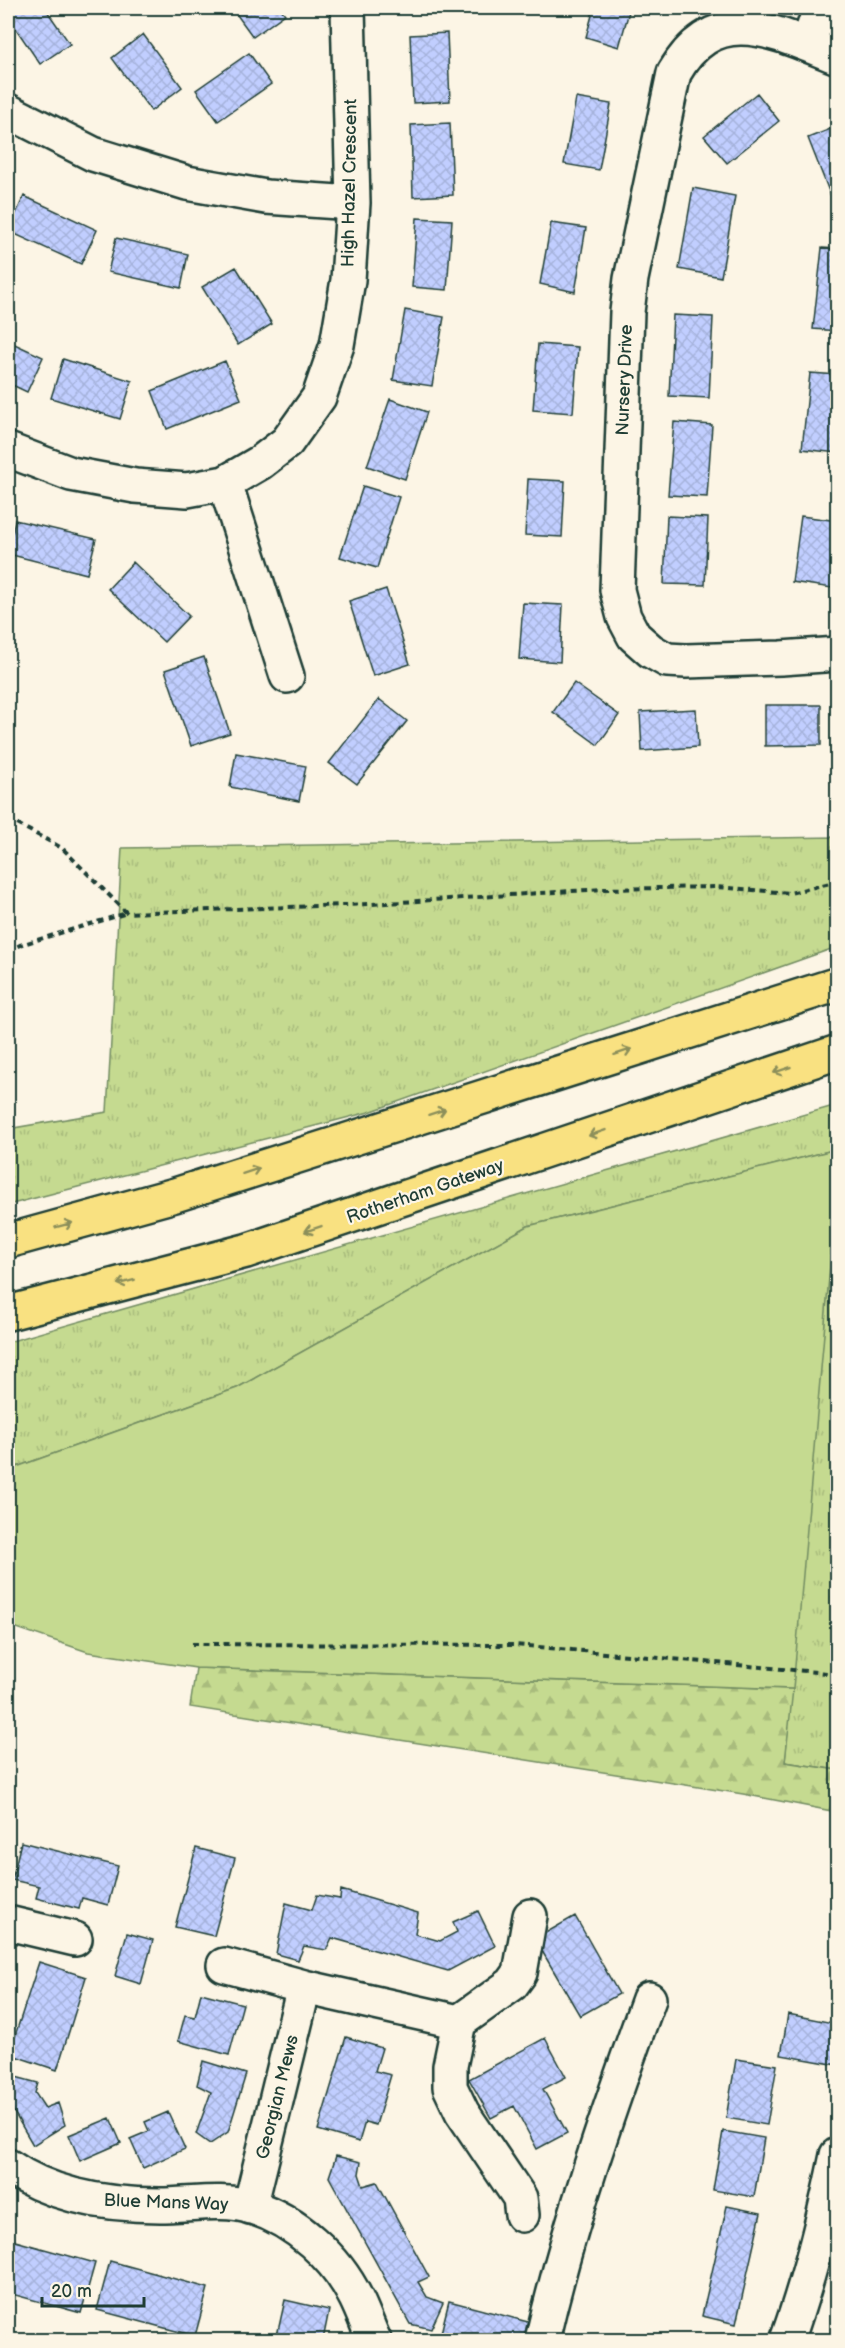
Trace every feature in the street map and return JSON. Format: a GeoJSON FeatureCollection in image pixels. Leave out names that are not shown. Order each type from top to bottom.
{"type":"FeatureCollection","features":[{"type":"Feature","properties":{"kind":"highway"},"geometry":{"type":"LineString","coordinates":[[8,1240],[176,1195],[837,984]]}},
{"type":"Feature","properties":{"kind":"highway","name":"Rotherham Gateway"},"geometry":{"type":"LineString","coordinates":[[8,1313],[246,1251],[837,1052]]}},
{"type":"Feature","properties":{"kind":"street","name":"High Hazel Crescent"},"geometry":{"type":"LineString","coordinates":[[8,450],[71,474],[135,486],[187,490],[225,483],[261,462],[287,442],[319,397],[337,345],[348,280],[353,203],[348,8]]}},
{"type":"Feature","properties":{"kind":"street","name":"Nursery Drive"},"geometry":{"type":"LineString","coordinates":[[820,8],[823,51],[766,27],[750,24],[731,26],[710,32],[695,42],[683,55],[674,73],[631,279],[627,312],[617,590],[624,617],[634,636],[651,651],[667,660],[781,658],[837,654]]}},
{"type":"Feature","properties":{"kind":"street"},"geometry":{"type":"LineString","coordinates":[[8,111],[93,154],[187,183],[266,197],[353,203]]}},
{"type":"Feature","properties":{"kind":"street"},"geometry":{"type":"LineString","coordinates":[[225,483],[287,676]]}},
{"type":"Feature","properties":{"kind":"street"},"geometry":{"type":"LineString","coordinates":[[522,2215],[520,2198],[462,2112],[450,2087],[450,2066],[459,2022],[512,1984],[520,1972],[530,1916]]}},
{"type":"Feature","properties":{"kind":"street"},"geometry":{"type":"LineString","coordinates":[[8,1923],[75,1938]]}},
{"type":"Feature","properties":{"kind":"street"},"geometry":{"type":"LineString","coordinates":[[224,1965],[304,1987],[459,2022]]}},
{"type":"Feature","properties":{"kind":"street","name":"Georgian Mews"},"geometry":{"type":"LineString","coordinates":[[250,2207],[304,1987]]}},
{"type":"Feature","properties":{"kind":"street"},"geometry":{"type":"LineString","coordinates":[[542,2340],[559,2265],[590,2166],[649,1999]]}},
{"type":"Feature","properties":{"kind":"street"},"geometry":{"type":"LineString","coordinates":[[787,2340],[804,2291],[823,2222],[837,2155]]}},
{"type":"Feature","properties":{"kind":"street","name":"Blue Mans Way"},"geometry":{"type":"LineString","coordinates":[[8,2166],[26,2179],[64,2194],[120,2203],[159,2205],[211,2202],[250,2207],[280,2218],[304,2234],[331,2261],[355,2296],[374,2340]]}},
{"type":"Feature","properties":{"kind":"path"},"geometry":{"type":"LineString","coordinates":[[8,819],[62,848],[127,913]]}},
{"type":"Feature","properties":{"kind":"path"},"geometry":{"type":"LineString","coordinates":[[8,951],[20,945],[127,913],[371,904],[603,889],[717,887],[790,893],[837,881]]}},
{"type":"Feature","properties":{"kind":"path"},"geometry":{"type":"LineString","coordinates":[[192,1644],[516,1645],[837,1674]]}},
{"type":"Feature","properties":{"kind":"green space"},"geometry":{"type":"Polygon","coordinates":[[[837,837],[837,947],[369,1112],[8,1205],[8,1129],[107,1112],[122,848],[837,837]]]}},
{"type":"Feature","properties":{"kind":"green space"},"geometry":{"type":"Polygon","coordinates":[[[837,1105],[837,1149],[528,1226],[237,1388],[8,1470],[8,1342],[837,1105]]]}},
{"type":"Feature","properties":{"kind":"green space"},"geometry":{"type":"Polygon","coordinates":[[[837,1149],[837,1185],[793,1689],[196,1668],[88,1652],[8,1625],[8,1470],[237,1388],[528,1226],[837,1149]]]}},
{"type":"Feature","properties":{"kind":"green space"},"geometry":{"type":"Polygon","coordinates":[[[837,1185],[837,1770],[785,1762],[837,1185]]]}},
{"type":"Feature","properties":{"kind":"green space"},"geometry":{"type":"Polygon","coordinates":[[[196,1668],[793,1689],[785,1762],[837,1770],[837,1812],[743,1794],[190,1707],[196,1668]]]}},
{"type":"Feature","properties":{"kind":"building"},"geometry":{"type":"Polygon","coordinates":[[[8,8],[45,8],[70,44],[40,64],[8,17],[8,8]]]}},
{"type":"Feature","properties":{"kind":"building"},"geometry":{"type":"Polygon","coordinates":[[[232,8],[280,8],[285,14],[253,37],[232,8]]]}},
{"type":"Feature","properties":{"kind":"building"},"geometry":{"type":"Polygon","coordinates":[[[594,8],[630,8],[619,47],[586,37],[594,8]]]}},
{"type":"Feature","properties":{"kind":"building"},"geometry":{"type":"Polygon","coordinates":[[[447,33],[450,101],[413,103],[410,35],[447,33]]]}},
{"type":"Feature","properties":{"kind":"building"},"geometry":{"type":"Polygon","coordinates":[[[143,34],[182,87],[151,111],[112,58],[143,34]]]}},
{"type":"Feature","properties":{"kind":"building"},"geometry":{"type":"Polygon","coordinates":[[[249,53],[271,84],[218,121],[196,90],[249,53]]]}},
{"type":"Feature","properties":{"kind":"building"},"geometry":{"type":"Polygon","coordinates":[[[757,93],[779,121],[727,163],[704,136],[757,93]]]}},
{"type":"Feature","properties":{"kind":"building"},"geometry":{"type":"Polygon","coordinates":[[[576,98],[611,104],[599,170],[564,164],[576,98]]]}},
{"type":"Feature","properties":{"kind":"building"},"geometry":{"type":"Polygon","coordinates":[[[450,123],[453,195],[413,197],[411,125],[450,123]]]}},
{"type":"Feature","properties":{"kind":"building"},"geometry":{"type":"Polygon","coordinates":[[[838,126],[838,196],[832,199],[808,138],[838,126]]]}},
{"type":"Feature","properties":{"kind":"building"},"geometry":{"type":"Polygon","coordinates":[[[693,188],[735,196],[721,277],[679,269],[693,188]]]}},
{"type":"Feature","properties":{"kind":"building"},"geometry":{"type":"Polygon","coordinates":[[[24,196],[97,230],[81,264],[8,231],[24,196]]]}},
{"type":"Feature","properties":{"kind":"building"},"geometry":{"type":"Polygon","coordinates":[[[417,218],[452,220],[447,290],[412,287],[417,218]]]}},
{"type":"Feature","properties":{"kind":"building"},"geometry":{"type":"Polygon","coordinates":[[[551,223],[586,228],[575,292],[540,284],[551,223]]]}},
{"type":"Feature","properties":{"kind":"building"},"geometry":{"type":"Polygon","coordinates":[[[116,238],[188,254],[181,288],[108,272],[116,238]]]}},
{"type":"Feature","properties":{"kind":"building"},"geometry":{"type":"Polygon","coordinates":[[[822,248],[838,249],[838,331],[813,329],[822,248]]]}},
{"type":"Feature","properties":{"kind":"building"},"geometry":{"type":"Polygon","coordinates":[[[236,267],[272,324],[238,345],[202,287],[236,267]]]}},
{"type":"Feature","properties":{"kind":"building"},"geometry":{"type":"Polygon","coordinates":[[[405,310],[444,317],[432,386],[393,380],[405,310]]]}},
{"type":"Feature","properties":{"kind":"building"},"geometry":{"type":"Polygon","coordinates":[[[673,315],[713,317],[709,398],[669,396],[673,315]]]}},
{"type":"Feature","properties":{"kind":"building"},"geometry":{"type":"Polygon","coordinates":[[[8,341],[43,357],[27,392],[8,383],[8,341]]]}},
{"type":"Feature","properties":{"kind":"building"},"geometry":{"type":"Polygon","coordinates":[[[538,344],[578,347],[573,413],[533,410],[538,344]]]}},
{"type":"Feature","properties":{"kind":"building"},"geometry":{"type":"Polygon","coordinates":[[[63,359],[132,381],[120,419],[51,398],[63,359]]]}},
{"type":"Feature","properties":{"kind":"building"},"geometry":{"type":"Polygon","coordinates":[[[225,361],[241,399],[167,429],[152,391],[225,361]]]}},
{"type":"Feature","properties":{"kind":"building"},"geometry":{"type":"Polygon","coordinates":[[[810,373],[838,375],[838,453],[802,449],[810,373]]]}},
{"type":"Feature","properties":{"kind":"building"},"geometry":{"type":"Polygon","coordinates":[[[390,399],[427,412],[405,479],[367,466],[390,399]]]}},
{"type":"Feature","properties":{"kind":"building"},"geometry":{"type":"Polygon","coordinates":[[[674,422],[712,425],[707,497],[668,495],[674,422]]]}},
{"type":"Feature","properties":{"kind":"building"},"geometry":{"type":"Polygon","coordinates":[[[528,479],[565,481],[562,537],[525,535],[528,479]]]}},
{"type":"Feature","properties":{"kind":"building"},"geometry":{"type":"Polygon","coordinates":[[[363,486],[399,497],[377,568],[340,557],[363,486]]]}},
{"type":"Feature","properties":{"kind":"building"},"geometry":{"type":"Polygon","coordinates":[[[667,516],[708,518],[705,585],[664,584],[667,516]]]}},
{"type":"Feature","properties":{"kind":"building"},"geometry":{"type":"Polygon","coordinates":[[[801,516],[838,521],[838,542],[832,588],[792,582],[801,516]]]}},
{"type":"Feature","properties":{"kind":"building"},"geometry":{"type":"Polygon","coordinates":[[[15,520],[96,539],[87,574],[8,554],[15,520]]]}},
{"type":"Feature","properties":{"kind":"building"},"geometry":{"type":"Polygon","coordinates":[[[133,562],[189,616],[164,642],[108,589],[133,562]]]}},
{"type":"Feature","properties":{"kind":"building"},"geometry":{"type":"Polygon","coordinates":[[[386,589],[410,664],[373,676],[349,601],[386,589]]]}},
{"type":"Feature","properties":{"kind":"building"},"geometry":{"type":"Polygon","coordinates":[[[523,603],[563,605],[560,662],[519,659],[523,603]]]}},
{"type":"Feature","properties":{"kind":"building"},"geometry":{"type":"Polygon","coordinates":[[[204,657],[230,733],[191,746],[165,670],[204,657]]]}},
{"type":"Feature","properties":{"kind":"building"},"geometry":{"type":"Polygon","coordinates":[[[574,683],[619,715],[598,745],[553,712],[574,683]]]}},
{"type":"Feature","properties":{"kind":"building"},"geometry":{"type":"Polygon","coordinates":[[[379,699],[407,721],[357,784],[329,763],[379,699]]]}},
{"type":"Feature","properties":{"kind":"building"},"geometry":{"type":"Polygon","coordinates":[[[765,705],[821,705],[821,745],[765,746],[765,705]]]}},
{"type":"Feature","properties":{"kind":"building"},"geometry":{"type":"Polygon","coordinates":[[[696,709],[698,747],[642,751],[640,712],[696,709]]]}},
{"type":"Feature","properties":{"kind":"building"},"geometry":{"type":"Polygon","coordinates":[[[236,753],[306,766],[299,801],[230,787],[236,753]]]}},
{"type":"Feature","properties":{"kind":"building"},"geometry":{"type":"Polygon","coordinates":[[[21,1842],[118,1866],[108,1905],[82,1898],[79,1909],[36,1898],[39,1886],[12,1880],[21,1842]]]}},
{"type":"Feature","properties":{"kind":"building"},"geometry":{"type":"Polygon","coordinates":[[[196,1848],[235,1858],[214,1936],[175,1927],[196,1848]]]}},
{"type":"Feature","properties":{"kind":"building"},"geometry":{"type":"Polygon","coordinates":[[[341,1890],[418,1913],[415,1934],[440,1941],[457,1932],[453,1922],[478,1911],[495,1946],[448,1971],[332,1938],[326,1950],[304,1946],[298,1960],[276,1954],[286,1903],[312,1910],[317,1895],[340,1899],[341,1890]]]}},
{"type":"Feature","properties":{"kind":"building"},"geometry":{"type":"Polygon","coordinates":[[[575,1916],[619,1994],[580,2016],[535,1939],[575,1916]]]}},
{"type":"Feature","properties":{"kind":"building"},"geometry":{"type":"Polygon","coordinates":[[[127,1933],[153,1940],[141,1984],[115,1976],[127,1933]]]}},
{"type":"Feature","properties":{"kind":"building"},"geometry":{"type":"Polygon","coordinates":[[[39,1962],[86,1977],[57,2070],[9,2054],[39,1962]]]}},
{"type":"Feature","properties":{"kind":"building"},"geometry":{"type":"Polygon","coordinates":[[[201,1993],[243,2004],[229,2055],[178,2041],[185,2015],[195,2017],[201,1993]]]}},
{"type":"Feature","properties":{"kind":"building"},"geometry":{"type":"Polygon","coordinates":[[[788,2014],[838,2024],[838,2065],[781,2055],[788,2014]]]}},
{"type":"Feature","properties":{"kind":"building"},"geometry":{"type":"Polygon","coordinates":[[[346,2037],[382,2048],[375,2071],[391,2075],[376,2125],[365,2122],[359,2142],[318,2130],[346,2037]]]}},
{"type":"Feature","properties":{"kind":"building"},"geometry":{"type":"Polygon","coordinates":[[[545,2038],[566,2077],[543,2089],[567,2133],[537,2149],[514,2106],[491,2118],[469,2079],[545,2038]]]}},
{"type":"Feature","properties":{"kind":"building"},"geometry":{"type":"Polygon","coordinates":[[[736,2059],[777,2065],[767,2125],[726,2118],[736,2059]]]}},
{"type":"Feature","properties":{"kind":"building"},"geometry":{"type":"Polygon","coordinates":[[[203,2061],[246,2074],[228,2132],[210,2144],[196,2134],[211,2092],[197,2085],[203,2061]]]}},
{"type":"Feature","properties":{"kind":"building"},"geometry":{"type":"Polygon","coordinates":[[[12,2076],[38,2083],[35,2093],[45,2108],[58,2103],[65,2125],[33,2145],[8,2102],[8,2087],[12,2076]]]}},
{"type":"Feature","properties":{"kind":"building"},"geometry":{"type":"Polygon","coordinates":[[[168,2112],[185,2149],[143,2168],[130,2139],[149,2131],[145,2122],[168,2112]]]}},
{"type":"Feature","properties":{"kind":"building"},"geometry":{"type":"Polygon","coordinates":[[[110,2118],[121,2143],[80,2161],[69,2135],[110,2118]]]}},
{"type":"Feature","properties":{"kind":"building"},"geometry":{"type":"Polygon","coordinates":[[[723,2131],[764,2138],[754,2197],[713,2190],[723,2131]]]}},
{"type":"Feature","properties":{"kind":"building"},"geometry":{"type":"Polygon","coordinates":[[[336,2156],[361,2162],[359,2174],[363,2186],[377,2182],[429,2277],[418,2282],[427,2297],[443,2303],[431,2329],[410,2324],[329,2177],[336,2156]]]}},
{"type":"Feature","properties":{"kind":"building"},"geometry":{"type":"Polygon","coordinates":[[[727,2206],[761,2213],[736,2324],[702,2316],[727,2206]]]}},
{"type":"Feature","properties":{"kind":"building"},"geometry":{"type":"Polygon","coordinates":[[[8,2239],[95,2263],[81,2313],[8,2293],[8,2239]]]}},
{"type":"Feature","properties":{"kind":"building"},"geometry":{"type":"Polygon","coordinates":[[[110,2261],[208,2288],[195,2336],[97,2310],[110,2261]]]}},
{"type":"Feature","properties":{"kind":"building"},"geometry":{"type":"Polygon","coordinates":[[[285,2300],[329,2310],[323,2340],[276,2340],[285,2300]]]}},
{"type":"Feature","properties":{"kind":"building"},"geometry":{"type":"Polygon","coordinates":[[[449,2301],[528,2322],[523,2340],[452,2340],[440,2337],[449,2301]]]}}]}
